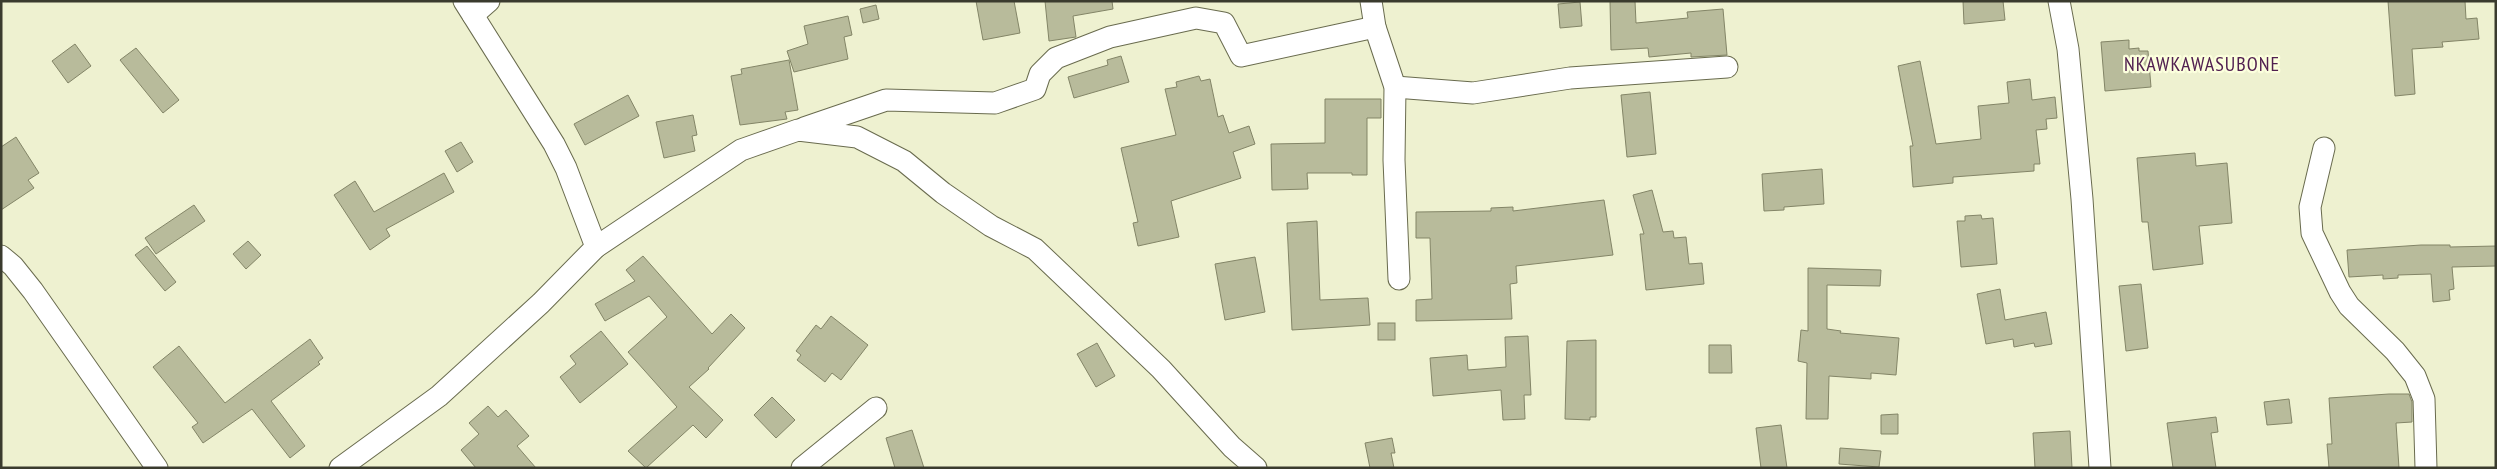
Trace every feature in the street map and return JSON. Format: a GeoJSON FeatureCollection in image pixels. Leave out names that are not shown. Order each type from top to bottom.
{"type":"FeatureCollection","features":[{"type":"Feature","properties":{"kind":"street"},"geometry":{"type":"LineString","coordinates":[[489,1],[468,8],[554,144],[572,183],[596,247]]}},
{"type":"Feature","properties":{"kind":"street"},"geometry":{"type":"LineString","coordinates":[[1371,1],[1375,27],[1395,87],[1394,160],[1399,279]]}},
{"type":"Feature","properties":{"kind":"street"},"geometry":{"type":"LineString","coordinates":[[2059,1],[2068,49],[2082,199],[2100,468]]}},
{"type":"Feature","properties":{"kind":"street"},"geometry":{"type":"LineString","coordinates":[[340,468],[439,396],[541,303],[596,247],[741,150],[886,100],[995,103],[1035,89],[1040,74],[1056,58],[1110,37],[1196,18],[1224,22],[1241,56],[1375,27]]}},
{"type":"Feature","properties":{"kind":"street"},"geometry":{"type":"LineString","coordinates":[[1395,87],[1472,93],[1570,78],[1727,67]]}},
{"type":"Feature","properties":{"kind":"street"},"geometry":{"type":"LineString","coordinates":[[798,130],[857,137],[904,161],[943,193],[991,226],[1035,249],[1161,370],[1232,447],[1256,468]]}},
{"type":"Feature","properties":{"kind":"street"},"geometry":{"type":"LineString","coordinates":[[2324,148],[2310,207],[2312,233],[2340,292],[2349,306],[2395,352],[2414,376],[2424,399],[2426,468]]}},
{"type":"Feature","properties":{"kind":"street"},"geometry":{"type":"LineString","coordinates":[[1,256],[13,266],[33,290],[157,468]]}},
{"type":"Feature","properties":{"kind":"street"},"geometry":{"type":"LineString","coordinates":[[802,468],[876,408]]}},
{"type":"Feature","properties":{"kind":"building"},"geometry":{"type":"Polygon","coordinates":[[[976,1],[1014,1],[1020,33],[983,40],[976,1]]]}},
{"type":"Feature","properties":{"kind":"building"},"geometry":{"type":"Polygon","coordinates":[[[1045,1],[1112,1],[1113,9],[1073,16],[1076,37],[1049,41],[1045,1]]]}},
{"type":"Feature","properties":{"kind":"building"},"geometry":{"type":"Polygon","coordinates":[[[1610,1],[1635,1],[1636,23],[1688,18],[1687,12],[1723,9],[1727,55],[1691,57],[1691,53],[1649,57],[1648,48],[1611,50],[1610,1]]]}},
{"type":"Feature","properties":{"kind":"building"},"geometry":{"type":"Polygon","coordinates":[[[1963,1],[2003,1],[2005,20],[1964,24],[1963,1]]]}},
{"type":"Feature","properties":{"kind":"building"},"geometry":{"type":"Polygon","coordinates":[[[2388,1],[2465,1],[2466,19],[2477,18],[2479,39],[2442,42],[2443,47],[2412,49],[2415,94],[2395,96],[2388,1]]]}},
{"type":"Feature","properties":{"kind":"building"},"geometry":{"type":"Polygon","coordinates":[[[1580,2],[1582,26],[1560,28],[1558,4],[1580,2]]]}},
{"type":"Feature","properties":{"kind":"building"},"geometry":{"type":"Polygon","coordinates":[[[876,5],[879,19],[863,23],[860,9],[876,5]]]}},
{"type":"Feature","properties":{"kind":"building"},"geometry":{"type":"Polygon","coordinates":[[[848,16],[852,35],[844,37],[848,59],[794,72],[787,51],[808,44],[804,26],[848,16]]]}},
{"type":"Feature","properties":{"kind":"building"},"geometry":{"type":"Polygon","coordinates":[[[2129,40],[2129,49],[2139,48],[2139,51],[2148,51],[2151,87],[2105,91],[2101,42],[2129,40]]]}},
{"type":"Feature","properties":{"kind":"building"},"geometry":{"type":"Polygon","coordinates":[[[75,44],[91,66],[68,83],[52,61],[75,44]]]}},
{"type":"Feature","properties":{"kind":"building"},"geometry":{"type":"Polygon","coordinates":[[[136,48],[179,100],[163,113],[120,60],[136,48]]]}},
{"type":"Feature","properties":{"kind":"building"},"geometry":{"type":"Polygon","coordinates":[[[1121,56],[1129,82],[1074,98],[1068,77],[1108,65],[1107,60],[1121,56]]]}},
{"type":"Feature","properties":{"kind":"building"},"geometry":{"type":"Polygon","coordinates":[[[789,60],[798,110],[785,112],[787,119],[740,125],[731,76],[742,74],[741,69],[789,60]]]}},
{"type":"Feature","properties":{"kind":"building"},"geometry":{"type":"Polygon","coordinates":[[[1920,61],[1936,144],[1981,139],[1978,106],[2009,103],[2007,82],[2030,79],[2032,100],[2055,97],[2057,118],[2046,119],[2047,129],[2036,130],[2040,164],[2034,164],[2034,171],[1953,177],[1953,183],[1913,187],[1910,146],[1913,146],[1898,66],[1920,61]]]}},
{"type":"Feature","properties":{"kind":"building"},"geometry":{"type":"Polygon","coordinates":[[[1199,76],[1201,81],[1210,79],[1218,117],[1223,115],[1229,133],[1249,126],[1255,144],[1233,152],[1241,178],[1171,201],[1179,237],[1138,246],[1133,223],[1138,222],[1121,148],[1176,135],[1165,89],[1177,87],[1176,82],[1199,76]]]}},
{"type":"Feature","properties":{"kind":"building"},"geometry":{"type":"Polygon","coordinates":[[[1650,92],[1656,154],[1627,157],[1621,95],[1650,92]]]}},
{"type":"Feature","properties":{"kind":"building"},"geometry":{"type":"Polygon","coordinates":[[[628,95],[639,116],[585,145],[574,124],[628,95]]]}},
{"type":"Feature","properties":{"kind":"building"},"geometry":{"type":"Polygon","coordinates":[[[1325,99],[1381,99],[1381,118],[1367,118],[1367,175],[1307,173],[1308,189],[1272,190],[1271,144],[1325,143],[1325,99]]]}},
{"type":"Feature","properties":{"kind":"building"},"geometry":{"type":"Polygon","coordinates":[[[693,115],[697,135],[692,136],[695,151],[664,158],[656,122],[693,115]]]}},
{"type":"Feature","properties":{"kind":"building"},"geometry":{"type":"Polygon","coordinates":[[[16,137],[39,173],[28,180],[34,188],[1,210],[1,147],[16,137]]]}},
{"type":"Feature","properties":{"kind":"building"},"geometry":{"type":"Polygon","coordinates":[[[461,142],[473,162],[457,172],[445,151],[461,142]]]}},
{"type":"Feature","properties":{"kind":"building"},"geometry":{"type":"Polygon","coordinates":[[[2195,153],[2196,166],[2227,163],[2232,223],[2199,226],[2203,264],[2153,270],[2148,222],[2142,222],[2137,158],[2195,153]]]}},
{"type":"Feature","properties":{"kind":"building"},"geometry":{"type":"Polygon","coordinates":[[[1822,169],[1824,204],[1784,207],[1784,210],[1764,211],[1762,174],[1822,169]]]}},
{"type":"Feature","properties":{"kind":"building"},"geometry":{"type":"Polygon","coordinates":[[[444,173],[454,192],[386,229],[390,236],[370,250],[334,195],[355,181],[374,212],[444,173]]]}},
{"type":"Feature","properties":{"kind":"building"},"geometry":{"type":"Polygon","coordinates":[[[1652,190],[1663,232],[1673,231],[1674,238],[1686,237],[1689,264],[1702,263],[1704,284],[1646,290],[1640,234],[1644,234],[1633,195],[1652,190]]]}},
{"type":"Feature","properties":{"kind":"building"},"geometry":{"type":"Polygon","coordinates":[[[1604,200],[1613,255],[1516,266],[1517,283],[1510,284],[1512,319],[1416,321],[1416,300],[1432,299],[1430,238],[1416,238],[1416,212],[1491,211],[1491,208],[1513,207],[1513,211],[1604,200]]]}},
{"type":"Feature","properties":{"kind":"building"},"geometry":{"type":"Polygon","coordinates":[[[194,205],[205,221],[156,254],[145,238],[194,205]]]}},
{"type":"Feature","properties":{"kind":"building"},"geometry":{"type":"Polygon","coordinates":[[[1981,215],[1982,219],[1993,218],[1997,264],[1961,267],[1957,221],[1965,221],[1965,216],[1981,215]]]}},
{"type":"Feature","properties":{"kind":"building"},"geometry":{"type":"Polygon","coordinates":[[[1317,221],[1320,300],[1368,298],[1370,325],[1292,330],[1287,223],[1317,221]]]}},
{"type":"Feature","properties":{"kind":"building"},"geometry":{"type":"Polygon","coordinates":[[[248,241],[261,255],[246,269],[233,254],[248,241]]]}},
{"type":"Feature","properties":{"kind":"building"},"geometry":{"type":"Polygon","coordinates":[[[2450,245],[2450,247],[2496,246],[2496,266],[2452,267],[2454,289],[2449,290],[2450,300],[2433,302],[2431,274],[2398,275],[2398,278],[2383,279],[2383,275],[2349,277],[2347,250],[2450,245]]]}},
{"type":"Feature","properties":{"kind":"building"},"geometry":{"type":"Polygon","coordinates":[[[147,246],[176,282],[165,291],[135,255],[147,246]]]}},
{"type":"Feature","properties":{"kind":"building"},"geometry":{"type":"Polygon","coordinates":[[[643,256],[712,334],[731,314],[745,328],[709,369],[689,387],[723,420],[706,438],[693,425],[646,468],[628,451],[677,407],[628,352],[667,317],[649,296],[605,321],[595,304],[635,281],[626,270],[643,256]]]}},
{"type":"Feature","properties":{"kind":"building"},"geometry":{"type":"Polygon","coordinates":[[[1255,257],[1265,312],[1225,320],[1215,264],[1255,257]]]}},
{"type":"Feature","properties":{"kind":"building"},"geometry":{"type":"Polygon","coordinates":[[[1808,268],[1881,270],[1880,286],[1827,285],[1827,329],[1841,331],[1840,333],[1899,338],[1896,375],[1871,373],[1871,379],[1829,376],[1828,419],[1806,419],[1807,363],[1798,361],[1801,330],[1808,331],[1808,268]]]}},
{"type":"Feature","properties":{"kind":"building"},"geometry":{"type":"Polygon","coordinates":[[[2141,284],[2148,348],[2126,351],[2119,286],[2141,284]]]}},
{"type":"Feature","properties":{"kind":"building"},"geometry":{"type":"Polygon","coordinates":[[[2000,289],[2005,320],[2046,312],[2052,344],[2035,347],[2034,343],[2014,347],[2013,339],[1986,344],[1977,294],[2000,289]]]}},
{"type":"Feature","properties":{"kind":"building"},"geometry":{"type":"Polygon","coordinates":[[[831,316],[868,345],[841,380],[832,373],[825,382],[797,360],[801,355],[796,351],[816,325],[821,329],[831,316]]]}},
{"type":"Feature","properties":{"kind":"building"},"geometry":{"type":"Polygon","coordinates":[[[1378,323],[1395,323],[1395,340],[1378,340],[1378,323]]]}},
{"type":"Feature","properties":{"kind":"building"},"geometry":{"type":"Polygon","coordinates":[[[601,331],[628,364],[580,403],[560,377],[576,364],[570,356],[601,331]]]}},
{"type":"Feature","properties":{"kind":"building"},"geometry":{"type":"Polygon","coordinates":[[[1528,336],[1531,395],[1524,395],[1525,419],[1503,420],[1501,390],[1433,396],[1430,358],[1467,355],[1468,370],[1506,367],[1505,337],[1528,336]]]}},
{"type":"Feature","properties":{"kind":"building"},"geometry":{"type":"Polygon","coordinates":[[[310,339],[323,358],[318,362],[320,364],[271,401],[305,446],[290,458],[252,409],[203,443],[192,427],[198,423],[153,367],[179,346],[225,403],[310,339]]]}},
{"type":"Feature","properties":{"kind":"building"},"geometry":{"type":"Polygon","coordinates":[[[1596,340],[1596,417],[1590,417],[1590,420],[1565,419],[1567,341],[1596,340]]]}},
{"type":"Feature","properties":{"kind":"building"},"geometry":{"type":"Polygon","coordinates":[[[1097,343],[1115,376],[1096,387],[1077,354],[1097,343]]]}},
{"type":"Feature","properties":{"kind":"building"},"geometry":{"type":"Polygon","coordinates":[[[1709,345],[1731,345],[1732,373],[1709,373],[1709,345]]]}},
{"type":"Feature","properties":{"kind":"building"},"geometry":{"type":"Polygon","coordinates":[[[2409,394],[2412,402],[2412,422],[2396,423],[2399,468],[2329,468],[2327,444],[2332,444],[2329,398],[2409,394]]]}},
{"type":"Feature","properties":{"kind":"building"},"geometry":{"type":"Polygon","coordinates":[[[772,397],[795,420],[776,438],[754,415],[772,397]]]}},
{"type":"Feature","properties":{"kind":"building"},"geometry":{"type":"Polygon","coordinates":[[[2289,399],[2292,423],[2267,425],[2264,402],[2289,399]]]}},
{"type":"Feature","properties":{"kind":"building"},"geometry":{"type":"Polygon","coordinates":[[[488,406],[498,417],[506,410],[529,436],[517,446],[536,468],[476,468],[461,450],[479,434],[469,423],[488,406]]]}},
{"type":"Feature","properties":{"kind":"building"},"geometry":{"type":"Polygon","coordinates":[[[1898,414],[1898,434],[1881,434],[1881,415],[1898,414]]]}},
{"type":"Feature","properties":{"kind":"building"},"geometry":{"type":"Polygon","coordinates":[[[2216,417],[2218,432],[2211,433],[2216,468],[2173,468],[2167,423],[2216,417]]]}},
{"type":"Feature","properties":{"kind":"building"},"geometry":{"type":"Polygon","coordinates":[[[1781,425],[1787,468],[1761,468],[1756,428],[1781,425]]]}},
{"type":"Feature","properties":{"kind":"building"},"geometry":{"type":"Polygon","coordinates":[[[912,430],[924,468],[895,468],[886,438],[912,430]]]}},
{"type":"Feature","properties":{"kind":"building"},"geometry":{"type":"Polygon","coordinates":[[[2070,431],[2072,468],[2035,468],[2033,433],[2070,431]]]}},
{"type":"Feature","properties":{"kind":"building"},"geometry":{"type":"Polygon","coordinates":[[[1392,438],[1395,453],[1391,453],[1394,468],[1370,468],[1365,443],[1392,438]]]}},
{"type":"Feature","properties":{"kind":"building"},"geometry":{"type":"Polygon","coordinates":[[[1840,448],[1881,451],[1879,467],[1839,464],[1840,448]]]}},
{"type":"Feature","properties":{"kind":"district","name":"NKAWKAWASUBONE"},"geometry":{"type":"Point","coordinates":[2202,64]}}]}
